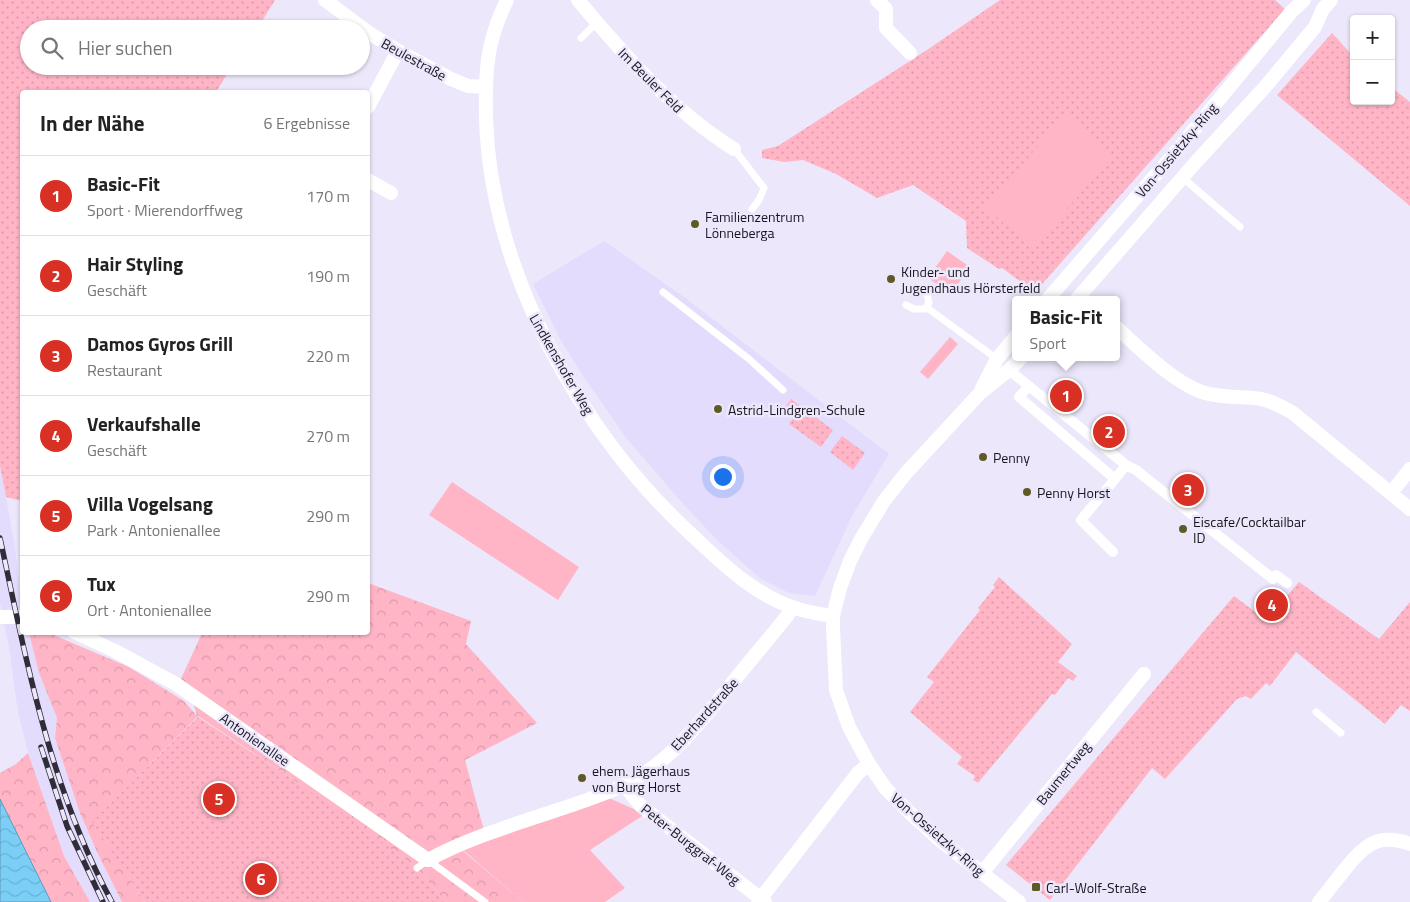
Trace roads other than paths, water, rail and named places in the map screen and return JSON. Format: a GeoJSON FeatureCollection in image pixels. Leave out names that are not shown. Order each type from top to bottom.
{"type":"FeatureCollection","features":[{"type":"Feature","properties":{"kind":"street","name":"Beulestraße"},"geometry":{"type":"LineString","coordinates":[[325,0],[352,20]]}},
{"type":"Feature","properties":{"kind":"street","name":"Lindkenshofer Weg"},"geometry":{"type":"LineString","coordinates":[[508,0],[491,41],[486,69],[487,133],[490,170],[497,207],[519,281],[530,310],[590,415],[623,461],[674,519],[746,583],[792,607],[833,616]]}},
{"type":"Feature","properties":{"kind":"street","name":"Im Beuler Feld"},"geometry":{"type":"LineString","coordinates":[[578,0],[625,55],[687,115],[710,134],[734,149]]}},
{"type":"Feature","properties":{"kind":"street"},"geometry":{"type":"LineString","coordinates":[[877,0],[886,10],[886,28],[910,53]]}},
{"type":"Feature","properties":{"kind":"street","name":"Von-Ossietzky-Ring"},"geometry":{"type":"LineString","coordinates":[[1050,296],[1304,0]]}},
{"type":"Feature","properties":{"kind":"street","name":"Von-Ossietzky-Ring"},"geometry":{"type":"LineString","coordinates":[[1083,296],[1315,27],[1323,9],[1331,0]]}},
{"type":"Feature","properties":{"kind":"street","name":"Beulestraße"},"geometry":{"type":"LineString","coordinates":[[370,33],[398,51],[451,79],[468,86],[485,87]]}},
{"type":"Feature","properties":{"kind":"street"},"geometry":{"type":"LineString","coordinates":[[370,103],[398,51]]}},
{"type":"Feature","properties":{"kind":"street"},"geometry":{"type":"LineString","coordinates":[[370,181],[390,193]]}},
{"type":"Feature","properties":{"kind":"street"},"geometry":{"type":"LineString","coordinates":[[1063,281],[1079,296]]}},
{"type":"Feature","properties":{"kind":"street"},"geometry":{"type":"LineString","coordinates":[[1120,330],[1160,365],[1194,389],[1230,398],[1263,400],[1283,407],[1293,413],[1410,509]]}},
{"type":"Feature","properties":{"kind":"street","name":"Von-Ossietzky-Ring"},"geometry":{"type":"LineString","coordinates":[[980,393],[997,359],[1012,341]]}},
{"type":"Feature","properties":{"kind":"street","name":"Von-Ossietzky-Ring"},"geometry":{"type":"LineString","coordinates":[[1018,361],[980,393],[906,473],[884,501],[850,561],[840,588],[833,616],[836,690],[849,728],[869,764],[886,789],[910,813],[1019,902]]}},
{"type":"Feature","properties":{"kind":"street"},"geometry":{"type":"LineString","coordinates":[[1009,370],[1126,465],[1136,470],[1273,579],[1283,578]]}},
{"type":"Feature","properties":{"kind":"street"},"geometry":{"type":"LineString","coordinates":[[1028,386],[1019,397],[1115,479]]}},
{"type":"Feature","properties":{"kind":"street"},"geometry":{"type":"LineString","coordinates":[[1113,552],[1081,520],[1126,465]]}},
{"type":"Feature","properties":{"kind":"street"},"geometry":{"type":"LineString","coordinates":[[1391,493],[1410,469]]}},
{"type":"Feature","properties":{"kind":"street","name":"Eberhardstraße"},"geometry":{"type":"LineString","coordinates":[[428,860],[451,847],[482,835],[578,803],[624,785],[656,765],[684,740],[787,616],[792,607]]}},
{"type":"Feature","properties":{"kind":"street"},"geometry":{"type":"LineString","coordinates":[[0,617],[20,616]]}},
{"type":"Feature","properties":{"kind":"street","name":"Antonienallee"},"geometry":{"type":"LineString","coordinates":[[80,635],[115,651],[176,684],[428,860]]}},
{"type":"Feature","properties":{"kind":"street","name":"Baumertweg"},"geometry":{"type":"LineString","coordinates":[[982,873],[1144,674]]}},
{"type":"Feature","properties":{"kind":"street","name":"Peter-Burggraf-Weg"},"geometry":{"type":"LineString","coordinates":[[624,785],[640,805],[762,901],[858,773],[869,764]]}},
{"type":"Feature","properties":{"kind":"street"},"geometry":{"type":"LineString","coordinates":[[1319,902],[1360,850],[1374,842],[1385,839],[1398,840],[1410,844]]}},
{"type":"Feature","properties":{"kind":"lane"},"geometry":{"type":"LineString","coordinates":[[580,38],[597,22]]}},
{"type":"Feature","properties":{"kind":"lane"},"geometry":{"type":"LineString","coordinates":[[734,149],[764,188],[759,200],[752,208]]}},
{"type":"Feature","properties":{"kind":"lane"},"geometry":{"type":"LineString","coordinates":[[1183,178],[1240,227]]}},
{"type":"Feature","properties":{"kind":"lane"},"geometry":{"type":"LineString","coordinates":[[906,305],[914,309],[925,309],[929,303],[926,289]]}},
{"type":"Feature","properties":{"kind":"lane"},"geometry":{"type":"LineString","coordinates":[[662,292],[749,359],[783,390]]}},
{"type":"Feature","properties":{"kind":"lane"},"geometry":{"type":"LineString","coordinates":[[926,307],[997,359]]}},
{"type":"Feature","properties":{"kind":"lane"},"geometry":{"type":"LineString","coordinates":[[1316,712],[1341,733]]}},
{"type":"Feature","properties":{"kind":"lane"},"geometry":{"type":"LineString","coordinates":[[417,868],[428,860],[485,902]]}},
{"type":"Feature","properties":{"kind":"water"},"geometry":{"type":"Polygon","coordinates":[[[0,799],[51,902],[0,902],[0,799]]]}},
{"type":"Feature","properties":{"kind":"railway"},"geometry":{"type":"LineString","coordinates":[[0,538],[20,632]]}},
{"type":"Feature","properties":{"kind":"railway"},"geometry":{"type":"LineString","coordinates":[[21,635],[56,770],[90,859],[112,902]]}},
{"type":"Feature","properties":{"kind":"railway"},"geometry":{"type":"LineString","coordinates":[[41,747],[67,826],[103,902]]}},
{"type":"Feature","properties":{"kind":"place","name":"Familienzentrum Lönneberga"},"geometry":{"type":"Point","coordinates":[695,224]}},
{"type":"Feature","properties":{"kind":"place","name":"Kinder- und Jugendhaus Hörsterfeld"},"geometry":{"type":"Point","coordinates":[891,279]}},
{"type":"Feature","properties":{"kind":"place","name":"Basic-Fit"},"geometry":{"type":"Point","coordinates":[1066,396]}},
{"type":"Feature","properties":{"kind":"place","name":"Astrid-Lindgren-Schule"},"geometry":{"type":"Point","coordinates":[718,409]}},
{"type":"Feature","properties":{"kind":"place","name":"Hair Styling"},"geometry":{"type":"Point","coordinates":[1109,432]}},
{"type":"Feature","properties":{"kind":"place","name":"Penny"},"geometry":{"type":"Point","coordinates":[983,457]}},
{"type":"Feature","properties":{"kind":"place","name":"Damos Gyros Grill"},"geometry":{"type":"Point","coordinates":[1188,490]}},
{"type":"Feature","properties":{"kind":"place","name":"Penny Horst"},"geometry":{"type":"Point","coordinates":[1027,492]}},
{"type":"Feature","properties":{"kind":"place","name":"Eiscafe/Cocktailbar ID"},"geometry":{"type":"Point","coordinates":[1183,529]}},
{"type":"Feature","properties":{"kind":"place","name":"Verkaufshalle"},"geometry":{"type":"Point","coordinates":[1272,605]}},
{"type":"Feature","properties":{"kind":"place","name":"ehem. Jägerhaus von Burg Horst"},"geometry":{"type":"Point","coordinates":[582,778]}},
{"type":"Feature","properties":{"kind":"place","name":"Villa Vogelsang"},"geometry":{"type":"Point","coordinates":[219,799]}},
{"type":"Feature","properties":{"kind":"place","name":"Tux"},"geometry":{"type":"Point","coordinates":[261,879]}},
{"type":"Feature","properties":{"kind":"place","name":"Carl-Wolf-Straße"},"geometry":{"type":"Point","coordinates":[1036,887]}}]}
